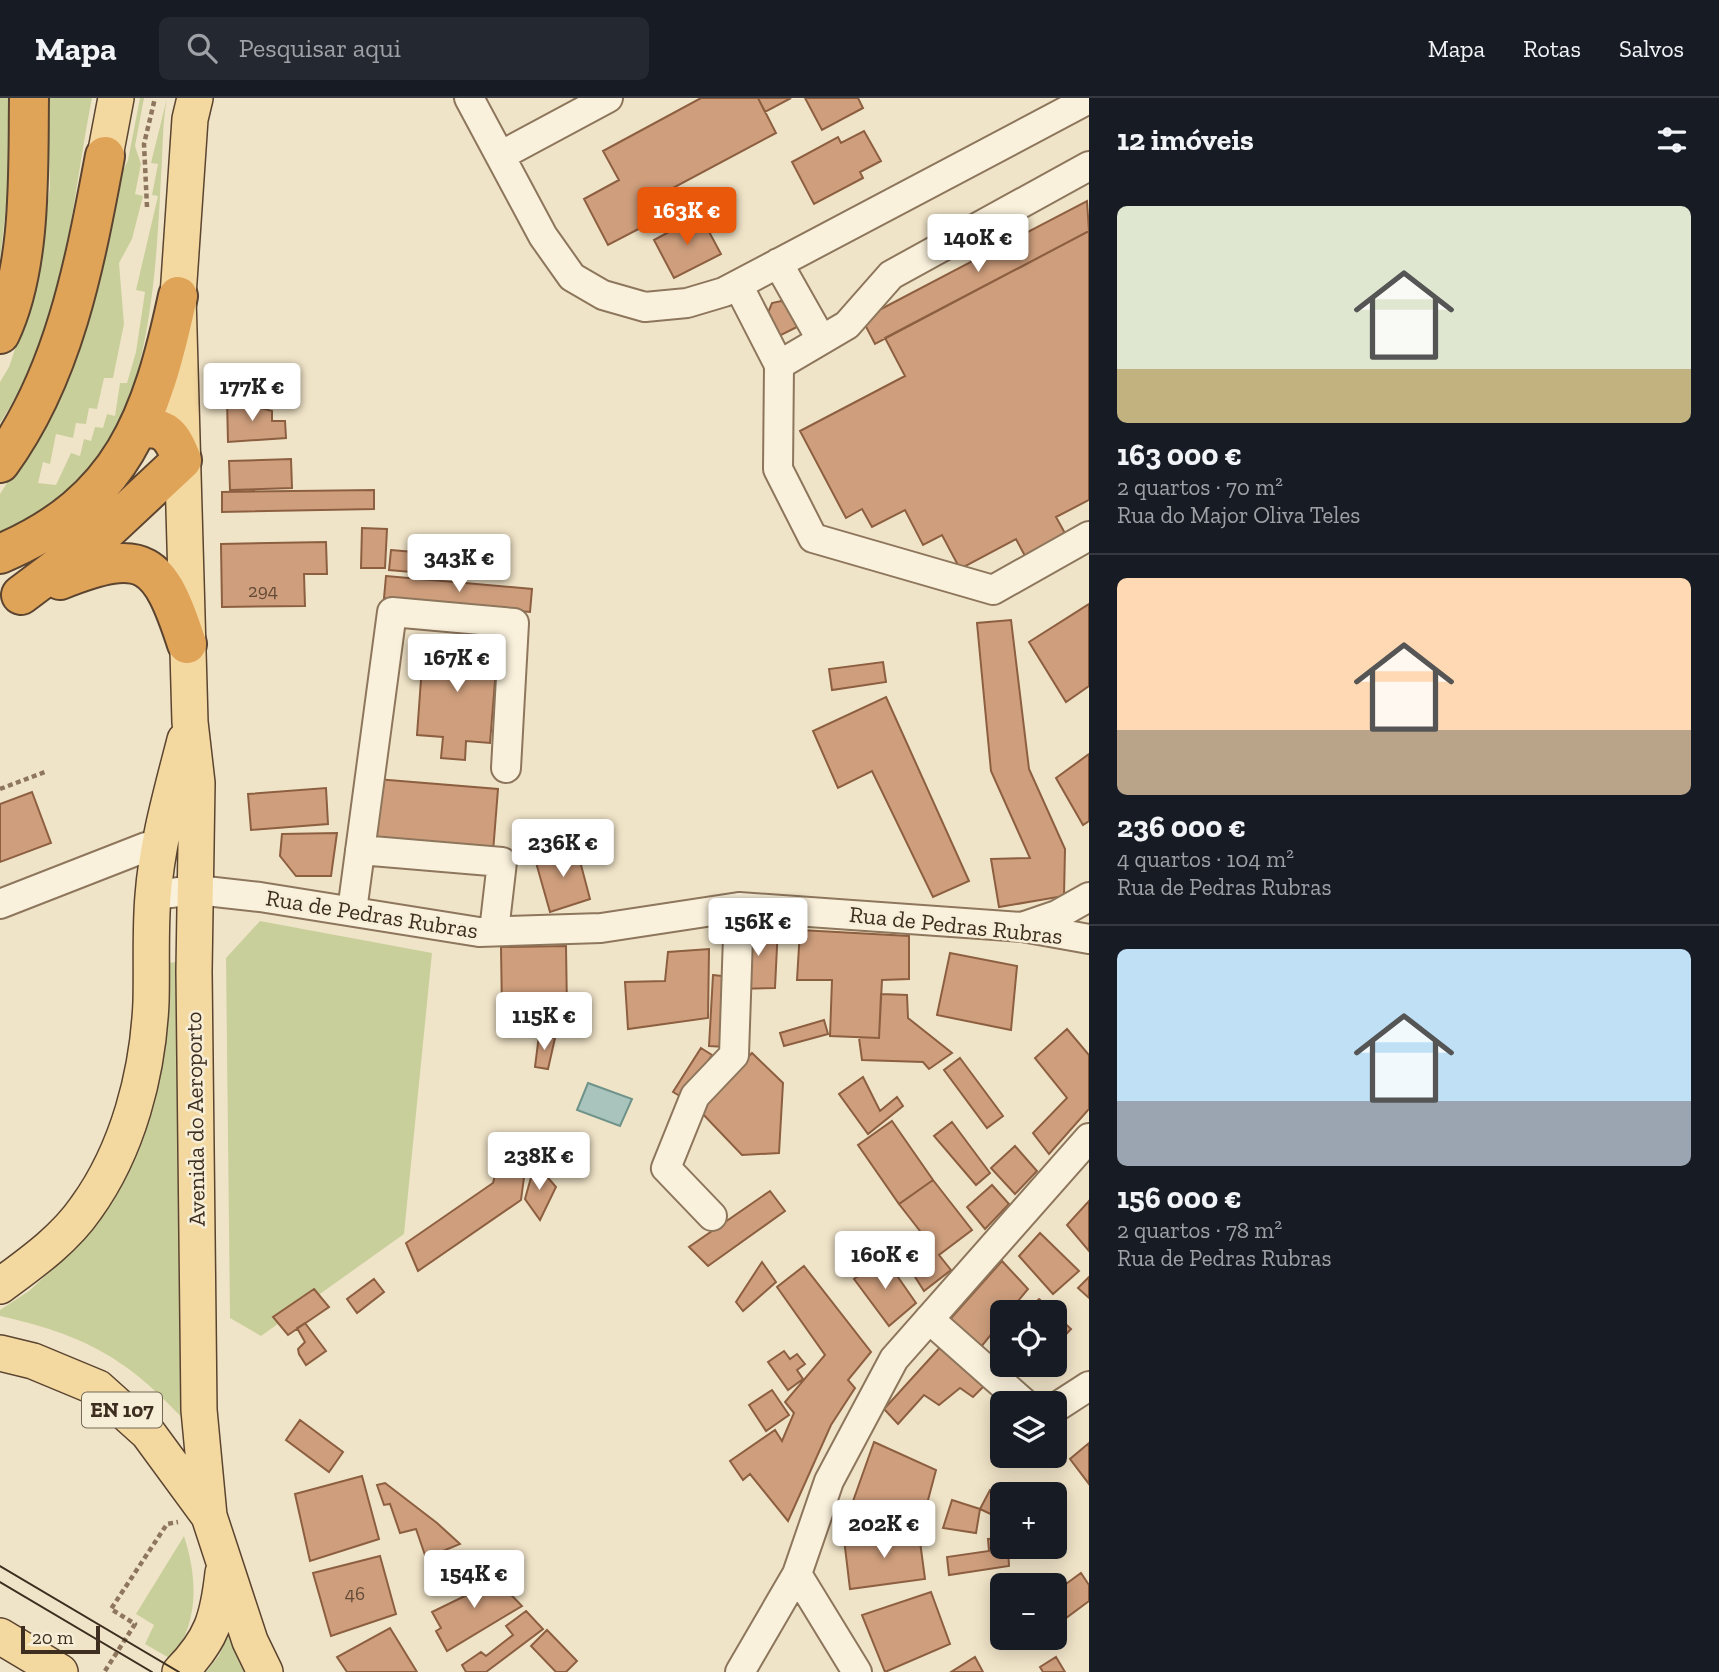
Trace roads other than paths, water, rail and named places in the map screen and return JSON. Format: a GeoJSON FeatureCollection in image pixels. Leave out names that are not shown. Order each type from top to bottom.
{"type":"FeatureCollection","features":[{"type":"Feature","properties":{"kind":"highway"},"geometry":{"type":"LineString","coordinates":[[0,334],[19,268],[28,211],[29,98]]}},
{"type":"Feature","properties":{"kind":"highway"},"geometry":{"type":"LineString","coordinates":[[0,463],[32,412],[52,367],[86,254],[105,156]]}},
{"type":"Feature","properties":{"kind":"highway"},"geometry":{"type":"LineString","coordinates":[[0,554],[28,542],[66,518],[116,466],[140,429],[163,365],[178,296]]}},
{"type":"Feature","properties":{"kind":"highway"},"geometry":{"type":"LineString","coordinates":[[10,600],[105,532],[182,460],[173,438],[165,430],[153,427],[140,429]]}},
{"type":"Feature","properties":{"kind":"highway"},"geometry":{"type":"LineString","coordinates":[[10,600],[108,563],[129,561],[142,565],[164,586],[187,644]]}},
{"type":"Feature","properties":{"kind":"main road"},"geometry":{"type":"LineString","coordinates":[[105,156],[116,98]]}},
{"type":"Feature","properties":{"kind":"main road","name":"Avenida do Aeroporto"},"geometry":{"type":"LineString","coordinates":[[195,98],[190,119],[178,296],[190,722],[197,783],[194,985],[200,1410],[196,1519]]}},
{"type":"Feature","properties":{"kind":"main road","name":"Avenida do Aeroporto"},"geometry":{"type":"LineString","coordinates":[[0,1286],[42,1255],[86,1208],[121,1147],[145,1062],[151,1002],[153,895],[171,790],[190,722]]}},
{"type":"Feature","properties":{"kind":"main road","name":"EN 107"},"geometry":{"type":"LineString","coordinates":[[0,1353],[33,1361],[97,1388],[148,1433],[196,1519]]}},
{"type":"Feature","properties":{"kind":"main road"},"geometry":{"type":"LineString","coordinates":[[196,1519],[223,1566],[265,1672]]}},
{"type":"Feature","properties":{"kind":"main road"},"geometry":{"type":"LineString","coordinates":[[180,1672],[202,1649],[219,1613],[223,1566]]}},
{"type":"Feature","properties":{"kind":"main road"},"geometry":{"type":"LineString","coordinates":[[0,1636],[60,1672]]}},
{"type":"Feature","properties":{"kind":"street"},"geometry":{"type":"LineString","coordinates":[[469,98],[543,236],[572,277],[603,295],[645,307],[687,303],[738,285],[1089,99]]}},
{"type":"Feature","properties":{"kind":"street"},"geometry":{"type":"LineString","coordinates":[[500,156],[608,98]]}},
{"type":"Feature","properties":{"kind":"street"},"geometry":{"type":"LineString","coordinates":[[779,365],[847,325],[891,275],[1089,166]]}},
{"type":"Feature","properties":{"kind":"street"},"geometry":{"type":"LineString","coordinates":[[778,263],[821,340]]}},
{"type":"Feature","properties":{"kind":"street"},"geometry":{"type":"LineString","coordinates":[[738,285],[779,365],[778,469],[813,538],[993,590],[1089,536]]}},
{"type":"Feature","properties":{"kind":"street"},"geometry":{"type":"LineString","coordinates":[[352,911],[392,612],[514,623],[506,768]]}},
{"type":"Feature","properties":{"kind":"street"},"geometry":{"type":"LineString","coordinates":[[0,904],[146,847]]}},
{"type":"Feature","properties":{"kind":"street"},"geometry":{"type":"LineString","coordinates":[[360,850],[502,862],[494,931]]}},
{"type":"Feature","properties":{"kind":"street","name":"Rua de Pedras Rubras"},"geometry":{"type":"LineString","coordinates":[[153,895],[197,890],[479,932],[601,928],[739,907],[1022,927],[1089,939]]}},
{"type":"Feature","properties":{"kind":"street"},"geometry":{"type":"LineString","coordinates":[[1022,927],[1057,915],[1089,897]]}},
{"type":"Feature","properties":{"kind":"street"},"geometry":{"type":"LineString","coordinates":[[712,1216],[666,1168],[695,1096],[734,1055],[739,907]]}},
{"type":"Feature","properties":{"kind":"street"},"geometry":{"type":"LineString","coordinates":[[740,1672],[797,1574],[836,1469],[894,1359],[1089,1138]]}},
{"type":"Feature","properties":{"kind":"street"},"geometry":{"type":"LineString","coordinates":[[929,1319],[1010,1391]]}},
{"type":"Feature","properties":{"kind":"street"},"geometry":{"type":"LineString","coordinates":[[1067,1400],[1089,1386]]}},
{"type":"Feature","properties":{"kind":"street"},"geometry":{"type":"LineString","coordinates":[[797,1574],[857,1672]]}},
{"type":"Feature","properties":{"kind":"water"},"geometry":{"type":"Polygon","coordinates":[[[588,1083],[632,1099],[620,1126],[577,1110],[588,1083]]]}},
{"type":"Feature","properties":{"kind":"tram line"},"geometry":{"type":"LineString","coordinates":[[0,1566],[179,1672]]}},
{"type":"Feature","properties":{"kind":"tram line"},"geometry":{"type":"LineString","coordinates":[[0,1582],[152,1672]]}}]}
